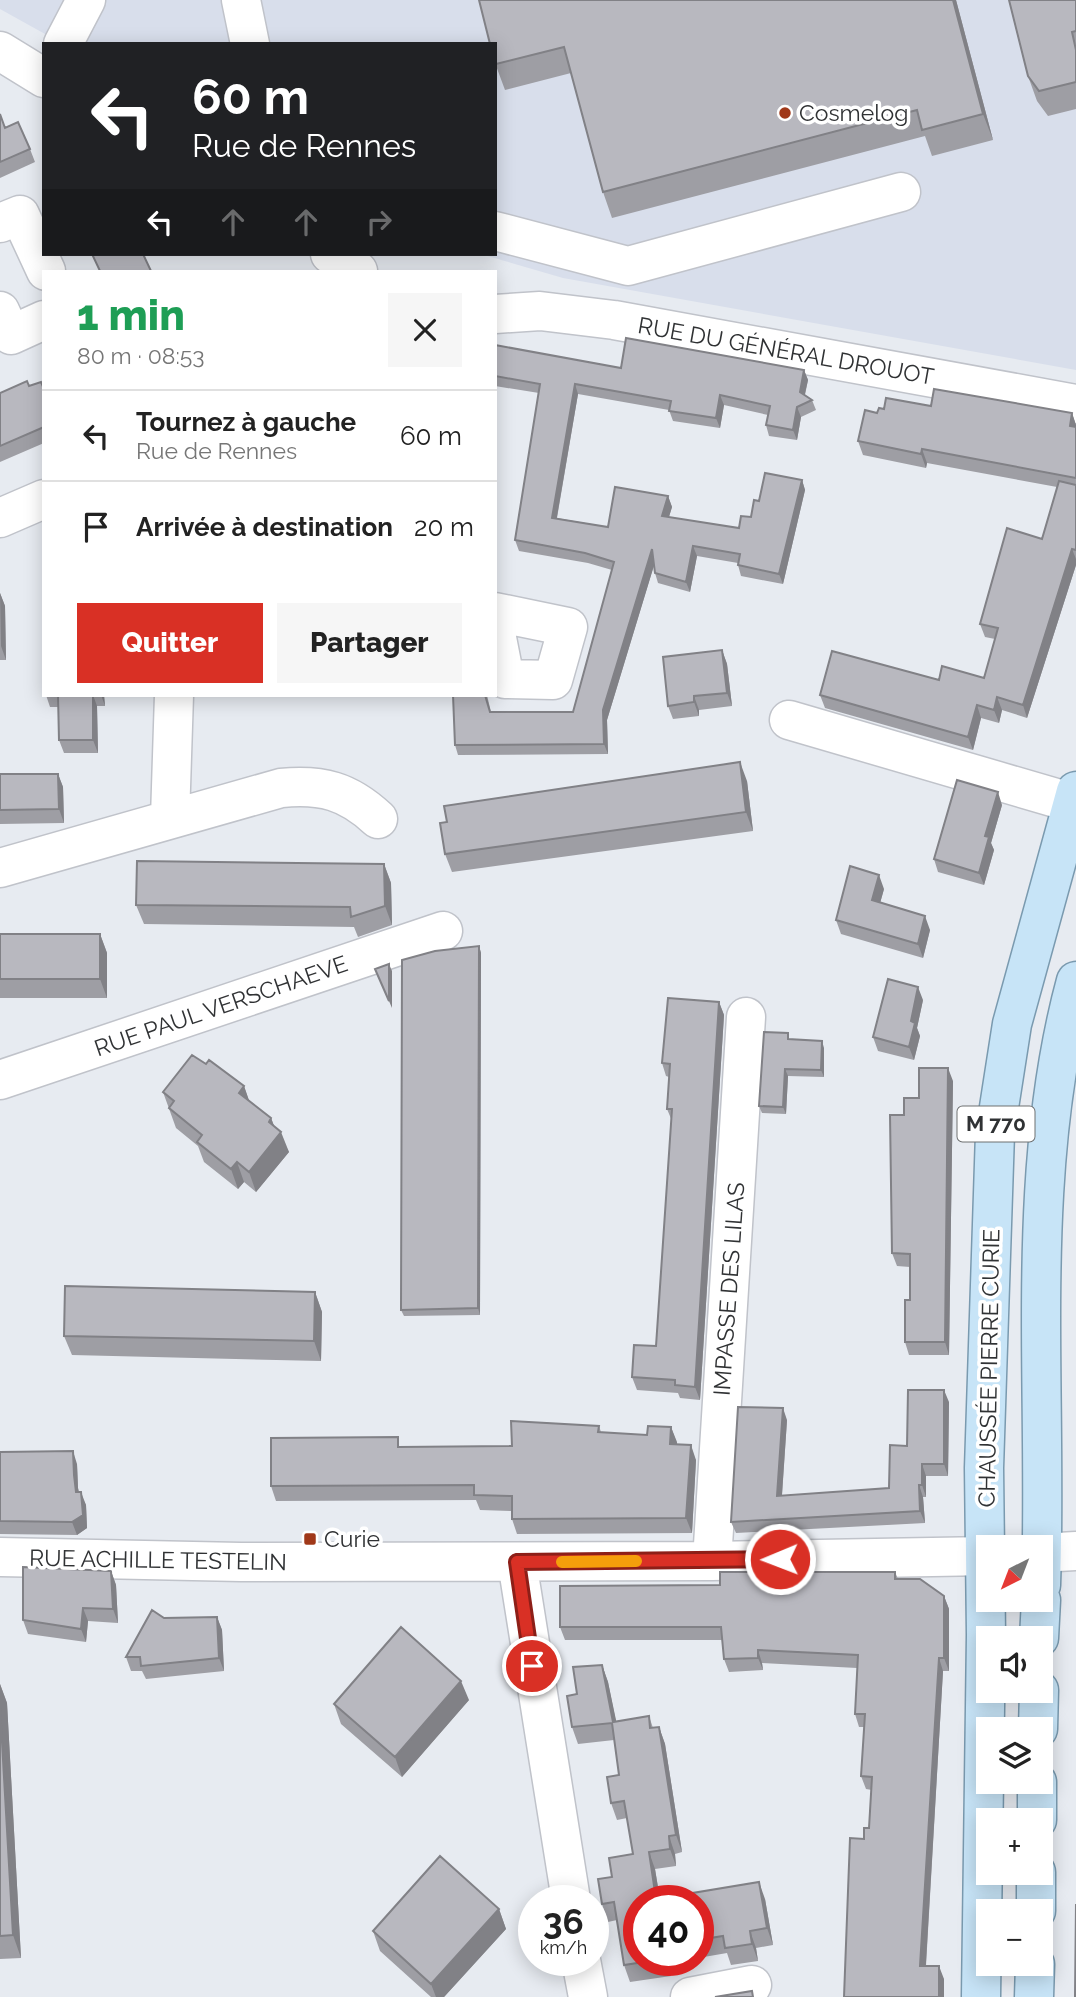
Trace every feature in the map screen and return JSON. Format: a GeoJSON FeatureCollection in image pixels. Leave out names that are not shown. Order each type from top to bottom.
{"type":"FeatureCollection","features":[{"type":"Feature","properties":{"kind":"main road","name":"CHAUSSÉE PIERRE CURIE"},"geometry":{"type":"LineString","coordinates":[[986,1535],[984,1468],[995,1133],[1012,1024],[1074,797]]}},
{"type":"Feature","properties":{"kind":"main road","name":"M 770"},"geometry":{"type":"LineString","coordinates":[[1050,1535],[1047,1141],[1062,1033],[1076,981]]}},
{"type":"Feature","properties":{"kind":"main road","name":"CHAUSSÉE PIERRE CURIE"},"geometry":{"type":"LineString","coordinates":[[981,1997],[986,1612]]}},
{"type":"Feature","properties":{"kind":"main road"},"geometry":{"type":"LineString","coordinates":[[1034,1997],[1035,1976]]}},
{"type":"Feature","properties":{"kind":"street"},"geometry":{"type":"LineString","coordinates":[[63,42],[86,0]]}},
{"type":"Feature","properties":{"kind":"street"},"geometry":{"type":"LineString","coordinates":[[241,0],[250,42]]}},
{"type":"Feature","properties":{"kind":"street"},"geometry":{"type":"LineString","coordinates":[[0,51],[42,77]]}},
{"type":"Feature","properties":{"kind":"street"},"geometry":{"type":"LineString","coordinates":[[497,232],[628,267],[901,192]]}},
{"type":"Feature","properties":{"kind":"street"},"geometry":{"type":"LineString","coordinates":[[0,223],[20,215],[46,270]]}},
{"type":"Feature","properties":{"kind":"street"},"geometry":{"type":"LineString","coordinates":[[333,256],[356,270]]}},
{"type":"Feature","properties":{"kind":"street"},"geometry":{"type":"LineString","coordinates":[[0,311],[11,335],[42,321]]}},
{"type":"Feature","properties":{"kind":"street","name":"RUE DU GÉNÉRAL DROUOT"},"geometry":{"type":"LineString","coordinates":[[497,314],[540,311],[614,320],[1076,404]]}},
{"type":"Feature","properties":{"kind":"street"},"geometry":{"type":"LineString","coordinates":[[0,518],[42,500]]}},
{"type":"Feature","properties":{"kind":"street"},"geometry":{"type":"LineString","coordinates":[[497,612],[568,628],[553,680],[505,678],[497,638]]}},
{"type":"Feature","properties":{"kind":"street"},"geometry":{"type":"LineString","coordinates":[[170,818],[174,697]]}},
{"type":"Feature","properties":{"kind":"street"},"geometry":{"type":"LineString","coordinates":[[789,720],[1074,797]]}},
{"type":"Feature","properties":{"kind":"street"},"geometry":{"type":"LineString","coordinates":[[0,868],[281,788],[315,786],[348,796],[378,819]]}},
{"type":"Feature","properties":{"kind":"street","name":"RUE PAUL VERSCHAEVE"},"geometry":{"type":"LineString","coordinates":[[0,1080],[443,931]]}},
{"type":"Feature","properties":{"kind":"street","name":"IMPASSE DES LILAS"},"geometry":{"type":"LineString","coordinates":[[712,1561],[746,1017]]}},
{"type":"Feature","properties":{"kind":"street","name":"RUE ACHILLE TESTELIN"},"geometry":{"type":"LineString","coordinates":[[0,1556],[241,1563],[712,1561],[976,1556]]}},
{"type":"Feature","properties":{"kind":"street"},"geometry":{"type":"LineString","coordinates":[[517,1562],[569,1885]]}},
{"type":"Feature","properties":{"kind":"street"},"geometry":{"type":"LineString","coordinates":[[690,1997],[752,1985]]}},
{"type":"Feature","properties":{"kind":"shaded area"},"geometry":{"type":"Polygon","coordinates":[[[0,0],[1076,0],[1076,370],[563,278],[488,256],[497,256],[497,42],[59,42],[0,9],[0,0]]]}},
{"type":"Feature","properties":{"kind":"building","name":"Cosmelog"},"geometry":{"type":"Polygon","coordinates":[[[479,0],[953,0],[983,114],[922,130],[917,110],[603,192],[564,47],[497,64],[497,42],[490,42],[479,0]]]}},
{"type":"Feature","properties":{"kind":"building"},"geometry":{"type":"Polygon","coordinates":[[[1009,0],[1076,0],[1076,31],[1072,32],[1076,50],[1076,82],[1039,91],[1028,76],[1009,0]]]}},
{"type":"Feature","properties":{"kind":"building"},"geometry":{"type":"Polygon","coordinates":[[[0,114],[5,128],[18,122],[30,149],[0,162],[0,114]]]}},
{"type":"Feature","properties":{"kind":"building"},"geometry":{"type":"Polygon","coordinates":[[[93,256],[144,256],[151,270],[100,270],[93,256]]]}},
{"type":"Feature","properties":{"kind":"building"},"geometry":{"type":"Polygon","coordinates":[[[626,338],[804,370],[800,392],[812,400],[797,407],[793,430],[766,425],[770,406],[720,395],[716,418],[669,411],[671,401],[575,384],[552,518],[608,527],[615,487],[668,496],[662,516],[739,528],[741,516],[751,517],[754,500],[759,501],[765,473],[802,480],[779,574],[738,565],[740,554],[693,546],[686,582],[655,573],[652,549],[603,710],[604,744],[455,745],[453,697],[486,697],[490,712],[573,712],[614,562],[585,553],[515,540],[540,384],[497,376],[497,345],[621,368],[626,338]]]}},
{"type":"Feature","properties":{"kind":"building"},"geometry":{"type":"Polygon","coordinates":[[[27,381],[29,386],[41,382],[42,428],[0,446],[0,393],[27,381]]]}},
{"type":"Feature","properties":{"kind":"building"},"geometry":{"type":"Polygon","coordinates":[[[934,389],[1072,413],[1070,426],[1076,427],[1076,478],[922,449],[921,454],[858,441],[865,410],[877,413],[879,408],[884,409],[886,398],[931,406],[934,389]]]}},
{"type":"Feature","properties":{"kind":"building"},"geometry":{"type":"Polygon","coordinates":[[[1059,481],[1076,485],[1076,550],[1072,549],[1023,705],[997,697],[994,710],[977,705],[968,737],[820,695],[832,651],[939,680],[942,666],[984,678],[998,628],[980,624],[1007,528],[1042,539],[1059,481]]]}},
{"type":"Feature","properties":{"kind":"building"},"geometry":{"type":"Polygon","coordinates":[[[722,650],[727,693],[694,696],[694,702],[668,706],[663,657],[722,650]]]}},
{"type":"Feature","properties":{"kind":"building"},"geometry":{"type":"Polygon","coordinates":[[[58,697],[93,697],[93,740],[59,740],[58,697]]]}},
{"type":"Feature","properties":{"kind":"building"},"geometry":{"type":"Polygon","coordinates":[[[740,762],[746,812],[445,854],[440,823],[447,822],[444,806],[740,762]]]}},
{"type":"Feature","properties":{"kind":"building"},"geometry":{"type":"Polygon","coordinates":[[[0,774],[58,774],[59,809],[0,810],[0,774]]]}},
{"type":"Feature","properties":{"kind":"building"},"geometry":{"type":"Polygon","coordinates":[[[957,780],[998,792],[985,836],[989,837],[979,873],[934,859],[957,780]]]}},
{"type":"Feature","properties":{"kind":"building"},"geometry":{"type":"Polygon","coordinates":[[[137,861],[384,864],[385,906],[351,917],[350,907],[136,905],[137,861]]]}},
{"type":"Feature","properties":{"kind":"building"},"geometry":{"type":"Polygon","coordinates":[[[850,866],[879,875],[872,900],[925,916],[918,944],[836,920],[850,866]]]}},
{"type":"Feature","properties":{"kind":"building"},"geometry":{"type":"Polygon","coordinates":[[[0,934],[100,934],[100,979],[0,979],[0,934]]]}},
{"type":"Feature","properties":{"kind":"building"},"geometry":{"type":"Polygon","coordinates":[[[479,946],[478,1308],[401,1310],[402,960],[435,951],[479,946]]]}},
{"type":"Feature","properties":{"kind":"building"},"geometry":{"type":"Polygon","coordinates":[[[389,964],[389,1001],[375,969],[389,964]]]}},
{"type":"Feature","properties":{"kind":"building"},"geometry":{"type":"Polygon","coordinates":[[[888,979],[918,987],[911,1021],[915,1023],[909,1047],[873,1037],[888,979]]]}},
{"type":"Feature","properties":{"kind":"building"},"geometry":{"type":"Polygon","coordinates":[[[668,998],[719,1002],[695,1387],[675,1385],[675,1380],[632,1377],[634,1345],[656,1346],[672,1109],[667,1109],[670,1064],[662,1063],[668,998]]]}},
{"type":"Feature","properties":{"kind":"building"},"geometry":{"type":"Polygon","coordinates":[[[764,1032],[788,1033],[788,1039],[822,1041],[821,1070],[785,1069],[783,1107],[759,1106],[764,1032]]]}},
{"type":"Feature","properties":{"kind":"building"},"geometry":{"type":"Polygon","coordinates":[[[192,1055],[206,1064],[209,1060],[244,1086],[239,1093],[271,1118],[269,1122],[281,1132],[249,1172],[237,1162],[231,1169],[197,1142],[202,1135],[169,1108],[174,1101],[163,1092],[192,1055]]]}},
{"type":"Feature","properties":{"kind":"building"},"geometry":{"type":"Polygon","coordinates":[[[919,1068],[948,1068],[945,1342],[905,1342],[905,1300],[910,1300],[910,1254],[892,1253],[890,1115],[904,1115],[904,1098],[919,1098],[919,1068]]]}},
{"type":"Feature","properties":{"kind":"building"},"geometry":{"type":"Polygon","coordinates":[[[65,1286],[315,1292],[314,1341],[64,1336],[65,1286]]]}},
{"type":"Feature","properties":{"kind":"building"},"geometry":{"type":"Polygon","coordinates":[[[908,1390],[944,1390],[944,1464],[922,1464],[922,1485],[919,1485],[920,1511],[731,1522],[738,1407],[783,1408],[777,1496],[889,1488],[890,1445],[907,1446],[908,1390]]]}},
{"type":"Feature","properties":{"kind":"building"},"geometry":{"type":"Polygon","coordinates":[[[511,1421],[599,1426],[598,1432],[647,1435],[648,1426],[671,1427],[670,1444],[691,1445],[686,1518],[512,1519],[512,1496],[474,1495],[474,1485],[271,1486],[271,1438],[398,1437],[398,1447],[512,1446],[511,1421]]]}},
{"type":"Feature","properties":{"kind":"building"},"geometry":{"type":"Polygon","coordinates":[[[73,1451],[76,1492],[81,1492],[83,1515],[72,1522],[0,1521],[0,1452],[73,1451]]]}},
{"type":"Feature","properties":{"kind":"building"},"geometry":{"type":"Polygon","coordinates":[[[23,1567],[111,1571],[113,1609],[83,1608],[81,1629],[23,1620],[23,1567]]]}},
{"type":"Feature","properties":{"kind":"building"},"geometry":{"type":"Polygon","coordinates":[[[720,1572],[895,1572],[895,1579],[920,1579],[944,1596],[944,1658],[939,1658],[920,1966],[939,1966],[939,1997],[844,1997],[850,1838],[864,1839],[864,1828],[869,1828],[872,1777],[861,1776],[865,1714],[855,1714],[858,1655],[758,1650],[758,1658],[724,1659],[721,1627],[560,1627],[560,1586],[720,1585],[720,1572]]]}},
{"type":"Feature","properties":{"kind":"building"},"geometry":{"type":"Polygon","coordinates":[[[152,1610],[164,1618],[217,1617],[219,1658],[141,1666],[140,1657],[126,1657],[152,1610]]]}},
{"type":"Feature","properties":{"kind":"building"},"geometry":{"type":"Polygon","coordinates":[[[401,1627],[461,1681],[395,1757],[334,1704],[401,1627]]]}},
{"type":"Feature","properties":{"kind":"building"},"geometry":{"type":"Polygon","coordinates":[[[602,1665],[613,1722],[649,1716],[650,1728],[659,1727],[676,1835],[669,1836],[670,1849],[649,1852],[654,1885],[623,1885],[623,1959],[614,1902],[609,1903],[609,1885],[599,1885],[598,1879],[612,1877],[609,1858],[633,1854],[624,1801],[611,1803],[607,1777],[619,1775],[612,1723],[572,1727],[567,1696],[577,1694],[573,1667],[602,1665]]]}},
{"type":"Feature","properties":{"kind":"building"},"geometry":{"type":"Polygon","coordinates":[[[0,1707],[13,1935],[0,1936],[0,1707]]]}},
{"type":"Feature","properties":{"kind":"building"},"geometry":{"type":"Polygon","coordinates":[[[440,1856],[499,1909],[431,1984],[373,1931],[440,1856]]]}},
{"type":"Feature","properties":{"kind":"building"},"geometry":{"type":"Polygon","coordinates":[[[759,1882],[767,1928],[750,1931],[752,1944],[725,1948],[723,1936],[714,1937],[714,1889],[759,1882]]]}},
{"type":"Feature","properties":{"kind":"building"},"geometry":{"type":"Polygon","coordinates":[[[1076,1904],[1076,1996],[1075,1996],[1076,1904]]]}},
{"type":"Feature","properties":{"kind":"building"},"geometry":{"type":"Polygon","coordinates":[[[752,1991],[753,1997],[715,1997],[752,1991]]]}},
{"type":"Feature","properties":{"kind":"slow traffic"},"geometry":{"type":"LineString","coordinates":[[562,1562],[636,1561]]}},
{"type":"Feature","properties":{"kind":"place","name":"Cosmelog"},"geometry":{"type":"Point","coordinates":[785,113]}},
{"type":"Feature","properties":{"kind":"place","name":"Curie"},"geometry":{"type":"Point","coordinates":[310,1539]}},
{"type":"Feature","properties":{"kind":"route"},"geometry":{"type":"LineString","coordinates":[[532,1666],[517,1562],[780,1559]]}}]}
